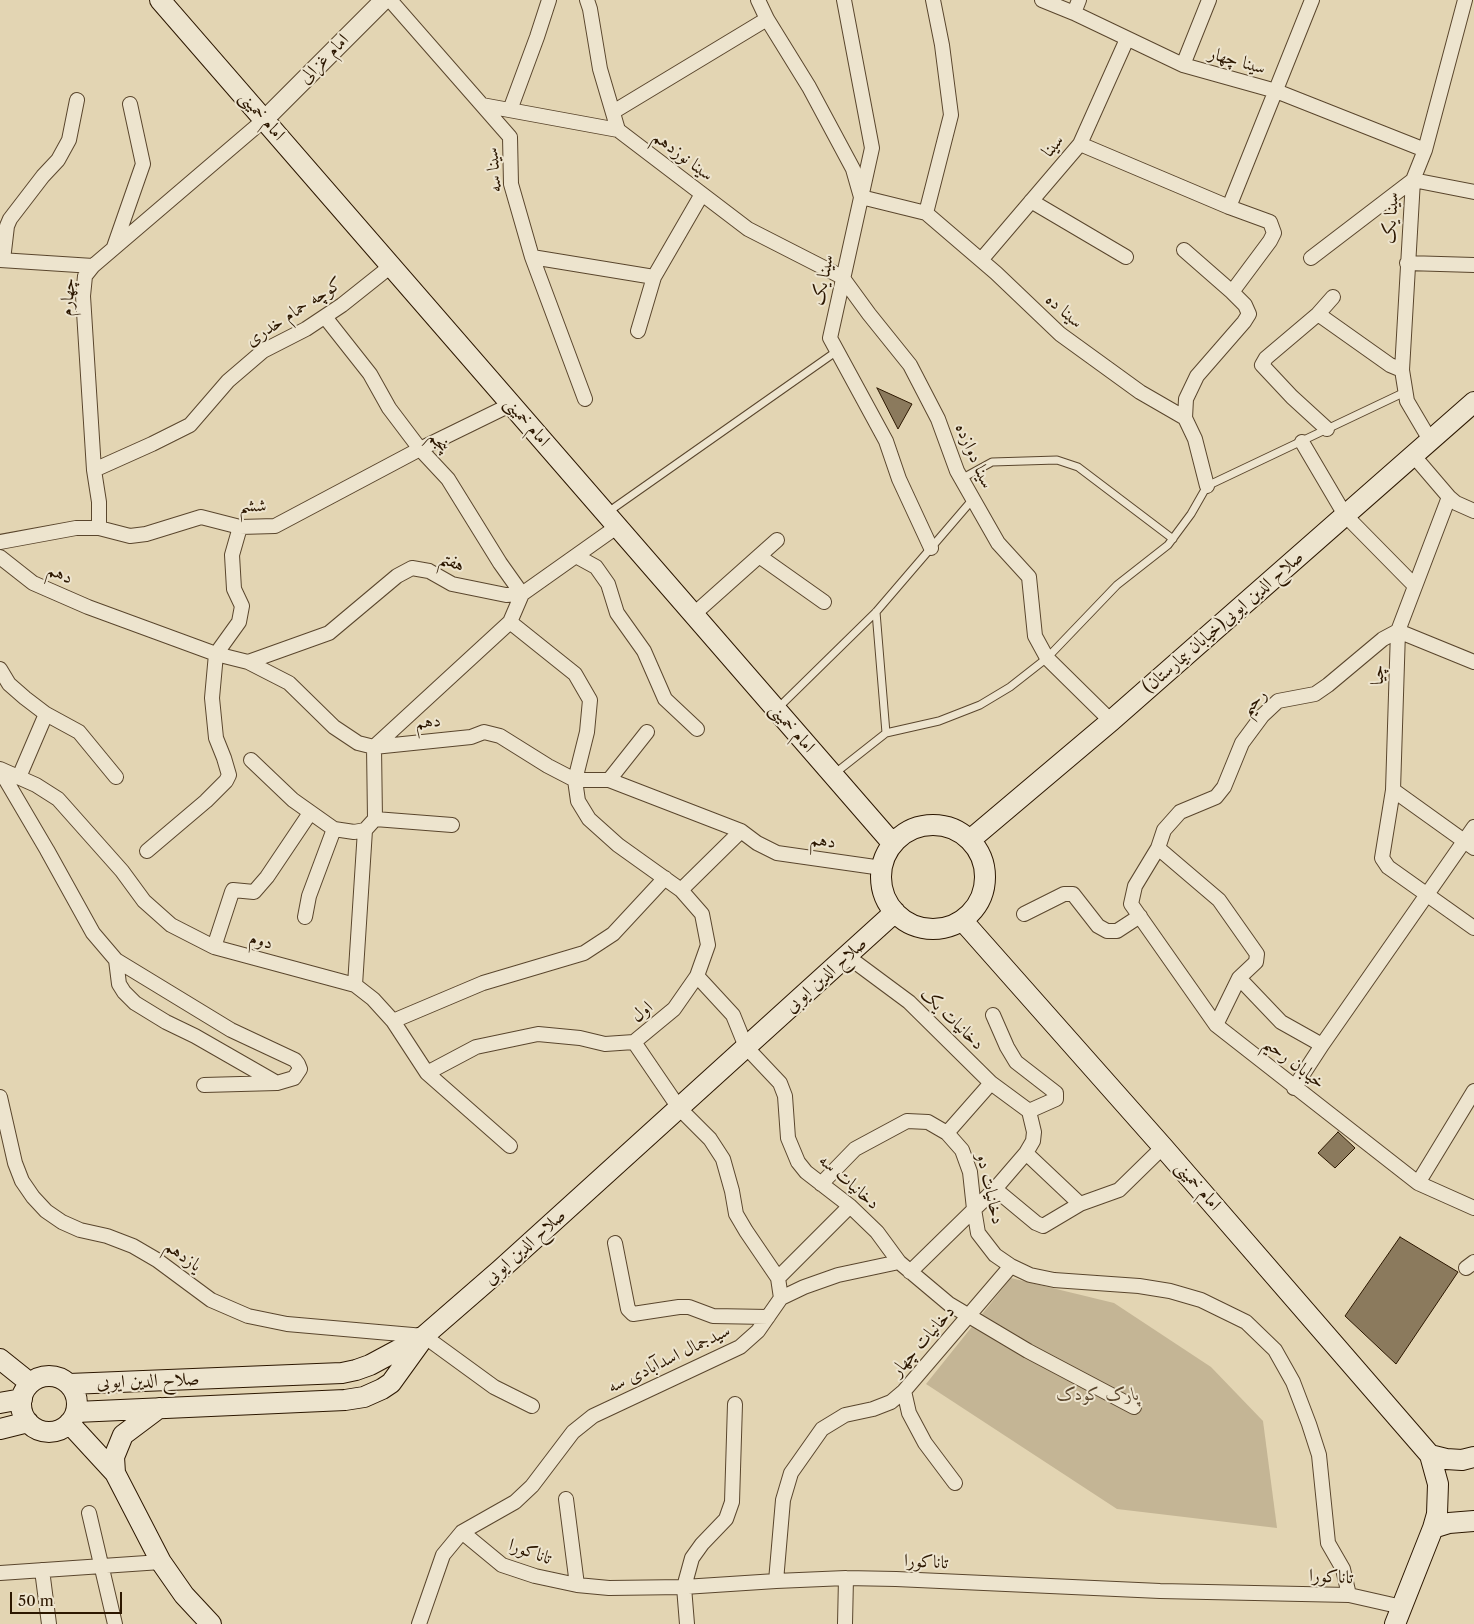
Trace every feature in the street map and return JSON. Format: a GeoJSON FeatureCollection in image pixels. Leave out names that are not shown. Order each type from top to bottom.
{"type":"FeatureCollection","features":[{"type":"Feature","properties":{"kind":"main road","name":"امام خمینی"},"geometry":{"type":"LineString","coordinates":[[160,0],[893,844]]}},
{"type":"Feature","properties":{"kind":"main road","name":"صلاح الدین ایوبی(خیابان بیمارستان)"},"geometry":{"type":"LineString","coordinates":[[970,840],[1111,721],[1474,402]]}},
{"type":"Feature","properties":{"kind":"main road"},"geometry":{"type":"LineString","coordinates":[[930,825],[945,826],[959,832],[970,840],[982,860],[985,882],[981,897],[973,910],[962,920],[940,928],[927,928],[916,925],[905,920],[895,912],[888,902],[884,891],[881,880],[882,868],[886,855],[903,834],[916,828],[930,825]]}},
{"type":"Feature","properties":{"kind":"main road","name":"صلاح الدین ایوبی"},"geometry":{"type":"LineString","coordinates":[[69,1384],[342,1373],[370,1365],[424,1336],[895,912]]}},
{"type":"Feature","properties":{"kind":"main road","name":"امام خمینی"},"geometry":{"type":"LineString","coordinates":[[962,920],[1163,1147],[1430,1455]]}},
{"type":"Feature","properties":{"kind":"main road"},"geometry":{"type":"LineString","coordinates":[[73,1417],[159,1408],[345,1400],[364,1397],[382,1390],[391,1383],[424,1336]]}},
{"type":"Feature","properties":{"kind":"main road"},"geometry":{"type":"LineString","coordinates":[[0,1359],[26,1391]]}},
{"type":"Feature","properties":{"kind":"main road"},"geometry":{"type":"LineString","coordinates":[[0,1403],[26,1391],[39,1378],[49,1376],[60,1378],[69,1384],[75,1392],[77,1402],[73,1417],[60,1430],[48,1431],[38,1429],[28,1422],[22,1407],[26,1391]]}},
{"type":"Feature","properties":{"kind":"main road"},"geometry":{"type":"LineString","coordinates":[[115,1473],[114,1457],[123,1434],[159,1408]]}},
{"type":"Feature","properties":{"kind":"main road"},"geometry":{"type":"LineString","coordinates":[[73,1417],[115,1473],[161,1562],[184,1596],[205,1622]]}},
{"type":"Feature","properties":{"kind":"main road"},"geometry":{"type":"LineString","coordinates":[[0,1429],[28,1422]]}},
{"type":"Feature","properties":{"kind":"main road"},"geometry":{"type":"LineString","coordinates":[[1430,1455],[1446,1460],[1462,1460],[1474,1457]]}},
{"type":"Feature","properties":{"kind":"main road"},"geometry":{"type":"LineString","coordinates":[[1398,1615],[1433,1528],[1436,1514],[1438,1484],[1430,1455]]}},
{"type":"Feature","properties":{"kind":"main road"},"geometry":{"type":"LineString","coordinates":[[1433,1528],[1449,1522],[1474,1521]]}},
{"type":"Feature","properties":{"kind":"street","name":"امام غزالی"},"geometry":{"type":"LineString","coordinates":[[265,119],[384,0]]}},
{"type":"Feature","properties":{"kind":"street","name":"سینا سه"},"geometry":{"type":"LineString","coordinates":[[390,0],[510,137],[511,184],[532,257],[585,399]]}},
{"type":"Feature","properties":{"kind":"street"},"geometry":{"type":"LineString","coordinates":[[510,110],[549,0]]}},
{"type":"Feature","properties":{"kind":"street"},"geometry":{"type":"LineString","coordinates":[[482,104],[618,130],[600,69],[587,0]]}},
{"type":"Feature","properties":{"kind":"street"},"geometry":{"type":"LineString","coordinates":[[758,0],[853,169],[861,197]]}},
{"type":"Feature","properties":{"kind":"street","name":"سینا یک"},"geometry":{"type":"LineString","coordinates":[[844,0],[872,148],[830,338],[886,441],[899,479],[931,548]]}},
{"type":"Feature","properties":{"kind":"street"},"geometry":{"type":"LineString","coordinates":[[926,213],[951,115],[942,45],[933,0]]}},
{"type":"Feature","properties":{"kind":"street","name":"سینا چهار"},"geometry":{"type":"LineString","coordinates":[[1042,0],[1076,7],[1127,39],[1183,65],[1276,91],[1425,150]]}},
{"type":"Feature","properties":{"kind":"street"},"geometry":{"type":"LineString","coordinates":[[1183,65],[1209,0]]}},
{"type":"Feature","properties":{"kind":"street"},"geometry":{"type":"LineString","coordinates":[[1230,207],[1312,0]]}},
{"type":"Feature","properties":{"kind":"street","name":"سینا یک"},"geometry":{"type":"LineString","coordinates":[[1430,440],[1407,401],[1402,370],[1413,180],[1425,150],[1465,0]]}},
{"type":"Feature","properties":{"kind":"street"},"geometry":{"type":"LineString","coordinates":[[612,112],[767,19]]}},
{"type":"Feature","properties":{"kind":"street","name":"سینا"},"geometry":{"type":"LineString","coordinates":[[981,260],[1080,144],[1127,39]]}},
{"type":"Feature","properties":{"kind":"street"},"geometry":{"type":"LineString","coordinates":[[77,100],[69,140],[58,160],[6,226],[2,260],[93,266]]}},
{"type":"Feature","properties":{"kind":"street"},"geometry":{"type":"LineString","coordinates":[[114,248],[143,164],[130,104]]}},
{"type":"Feature","properties":{"kind":"street","name":"چهارم"},"geometry":{"type":"LineString","coordinates":[[99,528],[99,502],[94,470],[83,296],[85,276],[93,266],[265,119]]}},
{"type":"Feature","properties":{"kind":"street","name":"سینا نوزدهم"},"geometry":{"type":"LineString","coordinates":[[618,130],[748,229],[842,277]]}},
{"type":"Feature","properties":{"kind":"street"},"geometry":{"type":"LineString","coordinates":[[1080,144],[1270,222],[1274,233],[1270,241],[1232,292]]}},
{"type":"Feature","properties":{"kind":"street"},"geometry":{"type":"LineString","coordinates":[[1311,258],[1413,180],[1474,192]]}},
{"type":"Feature","properties":{"kind":"street"},"geometry":{"type":"LineString","coordinates":[[638,331],[654,277],[702,194]]}},
{"type":"Feature","properties":{"kind":"street","name":"سینا ده"},"geometry":{"type":"LineString","coordinates":[[861,197],[926,213],[981,260],[1060,334],[1140,392],[1185,418]]}},
{"type":"Feature","properties":{"kind":"street"},"geometry":{"type":"LineString","coordinates":[[1031,200],[1126,257]]}},
{"type":"Feature","properties":{"kind":"street"},"geometry":{"type":"LineString","coordinates":[[1184,250],[1232,292],[1245,305],[1249,314],[1197,376],[1186,399],[1185,418],[1195,439],[1208,486]]}},
{"type":"Feature","properties":{"kind":"street"},"geometry":{"type":"LineString","coordinates":[[532,257],[654,277]]}},
{"type":"Feature","properties":{"kind":"street"},"geometry":{"type":"LineString","coordinates":[[1407,263],[1474,265]]}},
{"type":"Feature","properties":{"kind":"street","name":"کوچه حمام خدری"},"geometry":{"type":"LineString","coordinates":[[94,470],[190,425],[228,382],[262,351],[306,329],[325,317],[391,266]]}},
{"type":"Feature","properties":{"kind":"street","name":"سینا دوازده"},"geometry":{"type":"LineString","coordinates":[[842,277],[910,365],[938,419],[961,479],[998,543],[1029,577],[1035,636],[1047,658],[1111,721]]}},
{"type":"Feature","properties":{"kind":"street"},"geometry":{"type":"LineString","coordinates":[[1327,429],[1292,397],[1262,365],[1266,358],[1318,314],[1333,297]]}},
{"type":"Feature","properties":{"kind":"street"},"geometry":{"type":"LineString","coordinates":[[1318,314],[1390,365],[1402,370]]}},
{"type":"Feature","properties":{"kind":"street","name":"پنجم"},"geometry":{"type":"LineString","coordinates":[[325,317],[370,374],[389,408],[420,449],[448,479],[500,563],[522,594]]}},
{"type":"Feature","properties":{"kind":"street","name":"ششم"},"geometry":{"type":"LineString","coordinates":[[0,542],[76,528],[99,528],[130,536],[146,534],[201,517],[240,527],[275,526],[420,449],[512,404]]}},
{"type":"Feature","properties":{"kind":"street"},"geometry":{"type":"LineString","coordinates":[[1302,442],[1344,515],[1414,584]]}},
{"type":"Feature","properties":{"kind":"street"},"geometry":{"type":"LineString","coordinates":[[1413,455],[1449,497],[1456,503],[1474,511]]}},
{"type":"Feature","properties":{"kind":"street","name":"چیا"},"geometry":{"type":"LineString","coordinates":[[1428,894],[1384,863],[1382,858],[1393,790],[1398,631],[1414,584],[1449,497]]}},
{"type":"Feature","properties":{"kind":"street"},"geometry":{"type":"LineString","coordinates":[[250,760],[293,800],[334,829],[354,832],[365,830],[375,819],[374,747],[510,622],[522,594],[576,556],[612,520]]}},
{"type":"Feature","properties":{"kind":"street"},"geometry":{"type":"LineString","coordinates":[[147,850],[211,796],[226,781],[228,775],[216,738],[212,712],[216,654],[238,622],[242,606],[234,589],[232,555],[240,527]]}},
{"type":"Feature","properties":{"kind":"street"},"geometry":{"type":"LineString","coordinates":[[694,614],[777,540]]}},
{"type":"Feature","properties":{"kind":"street"},"geometry":{"type":"LineString","coordinates":[[576,556],[596,567],[608,584],[618,613],[644,651],[665,699],[697,729]]}},
{"type":"Feature","properties":{"kind":"street"},"geometry":{"type":"LineString","coordinates":[[760,556],[824,602]]}},
{"type":"Feature","properties":{"kind":"street","name":"دهم"},"geometry":{"type":"LineString","coordinates":[[0,557],[33,583],[88,607],[216,654],[248,662],[289,684],[334,726],[358,743],[374,747],[470,736],[484,732],[500,736],[574,780],[609,780],[740,832],[777,854],[882,868]]}},
{"type":"Feature","properties":{"kind":"street","name":"هفتم"},"geometry":{"type":"LineString","coordinates":[[248,662],[329,633],[397,576],[412,568],[429,571],[452,584],[506,596],[522,594]]}},
{"type":"Feature","properties":{"kind":"street"},"geometry":{"type":"LineString","coordinates":[[510,622],[575,674],[590,700],[588,732],[574,780]]}},
{"type":"Feature","properties":{"kind":"street"},"geometry":{"type":"LineString","coordinates":[[1398,631],[1474,662]]}},
{"type":"Feature","properties":{"kind":"street","name":"رحیم"},"geometry":{"type":"LineString","coordinates":[[1131,904],[1135,886],[1158,848],[1164,830],[1180,812],[1216,797],[1224,787],[1242,743],[1262,716],[1278,701],[1315,694],[1383,639],[1398,631]]}},
{"type":"Feature","properties":{"kind":"street"},"geometry":{"type":"LineString","coordinates":[[0,669],[9,684],[46,714],[79,732],[116,777]]}},
{"type":"Feature","properties":{"kind":"street"},"geometry":{"type":"LineString","coordinates":[[19,777],[46,714]]}},
{"type":"Feature","properties":{"kind":"street"},"geometry":{"type":"LineString","coordinates":[[609,780],[647,732]]}},
{"type":"Feature","properties":{"kind":"street"},"geometry":{"type":"LineString","coordinates":[[0,770],[48,850],[93,933],[116,960],[231,1030],[295,1060],[300,1069],[294,1078],[277,1083],[204,1085]]}},
{"type":"Feature","properties":{"kind":"street","name":"دوم"},"geometry":{"type":"LineString","coordinates":[[0,770],[36,785],[58,799],[122,871],[144,901],[171,925],[214,948],[355,985],[373,999],[393,1020],[427,1073],[510,1146]]}},
{"type":"Feature","properties":{"kind":"street","name":"اول"},"geometry":{"type":"LineString","coordinates":[[427,1073],[476,1047],[538,1034],[580,1038],[605,1044],[634,1042],[674,1009],[697,976],[708,946],[702,914],[681,890],[618,844],[589,819],[578,801],[574,780]]}},
{"type":"Feature","properties":{"kind":"street"},"geometry":{"type":"LineString","coordinates":[[1393,790],[1469,844]]}},
{"type":"Feature","properties":{"kind":"street"},"geometry":{"type":"LineString","coordinates":[[214,948],[233,890],[254,892],[267,877],[310,813]]}},
{"type":"Feature","properties":{"kind":"street"},"geometry":{"type":"LineString","coordinates":[[375,819],[452,825]]}},
{"type":"Feature","properties":{"kind":"street"},"geometry":{"type":"LineString","coordinates":[[1294,1088],[1428,894],[1469,844],[1474,827]]}},
{"type":"Feature","properties":{"kind":"street"},"geometry":{"type":"LineString","coordinates":[[305,917],[309,896],[334,829]]}},
{"type":"Feature","properties":{"kind":"street"},"geometry":{"type":"LineString","coordinates":[[355,985],[365,830]]}},
{"type":"Feature","properties":{"kind":"street"},"geometry":{"type":"LineString","coordinates":[[681,890],[740,832]]}},
{"type":"Feature","properties":{"kind":"street"},"geometry":{"type":"LineString","coordinates":[[1158,848],[1219,900],[1257,954],[1256,962],[1239,978],[1216,1025]]}},
{"type":"Feature","properties":{"kind":"street"},"geometry":{"type":"LineString","coordinates":[[393,1020],[482,983],[584,953],[613,934],[665,878]]}},
{"type":"Feature","properties":{"kind":"street"},"geometry":{"type":"LineString","coordinates":[[1024,914],[1064,894],[1073,894],[1098,926],[1107,931],[1117,930],[1140,916]]}},
{"type":"Feature","properties":{"kind":"street"},"geometry":{"type":"LineString","coordinates":[[1428,894],[1474,928]]}},
{"type":"Feature","properties":{"kind":"street","name":"خیابان رحیم"},"geometry":{"type":"LineString","coordinates":[[1131,904],[1216,1025],[1294,1088],[1418,1183],[1474,1208]]}},
{"type":"Feature","properties":{"kind":"street","name":"دخانیات یک"},"geometry":{"type":"LineString","coordinates":[[847,956],[909,1002],[991,1083],[1029,1111]]}},
{"type":"Feature","properties":{"kind":"street"},"geometry":{"type":"LineString","coordinates":[[116,960],[120,984],[124,992],[135,1003],[277,1083]]}},
{"type":"Feature","properties":{"kind":"street","name":"دخانیات سه"},"geometry":{"type":"LineString","coordinates":[[697,976],[734,1015],[746,1047],[772,1072],[780,1083],[785,1096],[786,1120],[791,1146],[802,1167],[850,1206],[877,1232],[899,1262],[949,1304],[1028,1350],[1134,1407]]}},
{"type":"Feature","properties":{"kind":"street"},"geometry":{"type":"LineString","coordinates":[[1239,978],[1281,1022],[1322,1045]]}},
{"type":"Feature","properties":{"kind":"street"},"geometry":{"type":"LineString","coordinates":[[910,1272],[995,1189],[1026,1154],[1033,1141],[1034,1132],[1029,1111],[1056,1099],[1056,1093],[1016,1062],[993,1015]]}},
{"type":"Feature","properties":{"kind":"street"},"geometry":{"type":"LineString","coordinates":[[634,1042],[679,1108],[710,1139],[723,1159],[736,1214],[746,1232],[778,1278],[781,1298],[804,1287],[838,1275],[899,1262]]}},
{"type":"Feature","properties":{"kind":"street"},"geometry":{"type":"LineString","coordinates":[[947,1134],[991,1083]]}},
{"type":"Feature","properties":{"kind":"street"},"geometry":{"type":"LineString","coordinates":[[1418,1183],[1474,1091]]}},
{"type":"Feature","properties":{"kind":"street","name":"یازدهم"},"geometry":{"type":"LineString","coordinates":[[0,1097],[15,1163],[22,1181],[46,1211],[62,1222],[80,1230],[107,1236],[133,1246],[157,1260],[212,1300],[248,1316],[287,1324],[424,1336]]}},
{"type":"Feature","properties":{"kind":"street","name":"دخانیات دو"},"geometry":{"type":"LineString","coordinates":[[821,1184],[855,1149],[907,1121],[928,1122],[947,1134],[962,1150],[970,1172],[978,1233],[995,1255],[1010,1266],[1030,1274],[1054,1280],[1139,1286],[1170,1292],[1201,1300],[1246,1322],[1275,1350],[1293,1382],[1319,1455],[1328,1543],[1343,1569],[1349,1595]]}},
{"type":"Feature","properties":{"kind":"street"},"geometry":{"type":"LineString","coordinates":[[995,1189],[1036,1223],[1043,1226],[1080,1204],[1119,1190],[1163,1147]]}},
{"type":"Feature","properties":{"kind":"street"},"geometry":{"type":"LineString","coordinates":[[1026,1154],[1080,1204]]}},
{"type":"Feature","properties":{"kind":"street"},"geometry":{"type":"LineString","coordinates":[[778,1278],[850,1206]]}},
{"type":"Feature","properties":{"kind":"street"},"geometry":{"type":"LineString","coordinates":[[615,1243],[628,1309],[633,1314],[689,1307],[713,1316],[768,1317]]}},
{"type":"Feature","properties":{"kind":"street","name":"دخانیات چهار"},"geometry":{"type":"LineString","coordinates":[[776,1581],[783,1500],[790,1473],[822,1429],[845,1415],[873,1409],[891,1402],[904,1392],[1010,1266]]}},
{"type":"Feature","properties":{"kind":"street","name":"سیدجمال اسدآبادی سه"},"geometry":{"type":"LineString","coordinates":[[419,1624],[443,1555],[462,1532],[514,1502],[532,1486],[573,1432],[592,1416],[740,1347],[758,1331],[781,1298]]}},
{"type":"Feature","properties":{"kind":"street"},"geometry":{"type":"LineString","coordinates":[[424,1336],[494,1387],[532,1406]]}},
{"type":"Feature","properties":{"kind":"street"},"geometry":{"type":"LineString","coordinates":[[904,1392],[909,1413],[925,1443],[955,1484]]}},
{"type":"Feature","properties":{"kind":"street"},"geometry":{"type":"LineString","coordinates":[[687,1624],[684,1587],[692,1558],[702,1544],[726,1519],[732,1502],[735,1404]]}},
{"type":"Feature","properties":{"kind":"street"},"geometry":{"type":"LineString","coordinates":[[566,1499],[577,1585]]}},
{"type":"Feature","properties":{"kind":"street"},"geometry":{"type":"LineString","coordinates":[[89,1513],[116,1624]]}},
{"type":"Feature","properties":{"kind":"street","name":"تاناکورا"},"geometry":{"type":"LineString","coordinates":[[462,1532],[502,1566],[535,1576],[577,1585],[609,1588],[684,1587],[846,1578],[1160,1591],[1349,1595],[1398,1615]]}},
{"type":"Feature","properties":{"kind":"street"},"geometry":{"type":"LineString","coordinates":[[0,1574],[161,1562]]}},
{"type":"Feature","properties":{"kind":"street"},"geometry":{"type":"LineString","coordinates":[[42,1570],[49,1624]]}},
{"type":"Feature","properties":{"kind":"street"},"geometry":{"type":"LineString","coordinates":[[845,1624],[846,1578]]}},
{"type":"Feature","properties":{"kind":"lane"},"geometry":{"type":"LineString","coordinates":[[612,520],[837,351]]}},
{"type":"Feature","properties":{"kind":"lane"},"geometry":{"type":"LineString","coordinates":[[833,775],[886,733],[939,721],[980,705],[1010,687],[1047,658],[1116,585],[1168,545],[1191,514],[1208,486],[1405,392]]}},
{"type":"Feature","properties":{"kind":"lane"},"geometry":{"type":"LineString","coordinates":[[961,479],[992,462],[1057,460],[1078,468],[1172,539]]}},
{"type":"Feature","properties":{"kind":"lane"},"geometry":{"type":"LineString","coordinates":[[776,710],[876,612],[973,499]]}},
{"type":"Feature","properties":{"kind":"lane"},"geometry":{"type":"LineString","coordinates":[[876,612],[886,733]]}},
{"type":"Feature","properties":{"kind":"green space","name":"پارک کودک"},"geometry":{"type":"Polygon","coordinates":[[[1011,1278],[1114,1303],[1211,1367],[1263,1421],[1277,1528],[1117,1509],[926,1384],[1011,1278]]]}},
{"type":"Feature","properties":{"kind":"building"},"geometry":{"type":"Polygon","coordinates":[[[877,388],[912,404],[898,429],[877,388]]]}},
{"type":"Feature","properties":{"kind":"building"},"geometry":{"type":"Polygon","coordinates":[[[1338,1132],[1355,1148],[1335,1168],[1318,1153],[1338,1132]]]}},
{"type":"Feature","properties":{"kind":"building"},"geometry":{"type":"Polygon","coordinates":[[[1400,1237],[1458,1272],[1396,1364],[1345,1316],[1400,1237]]]}}]}
